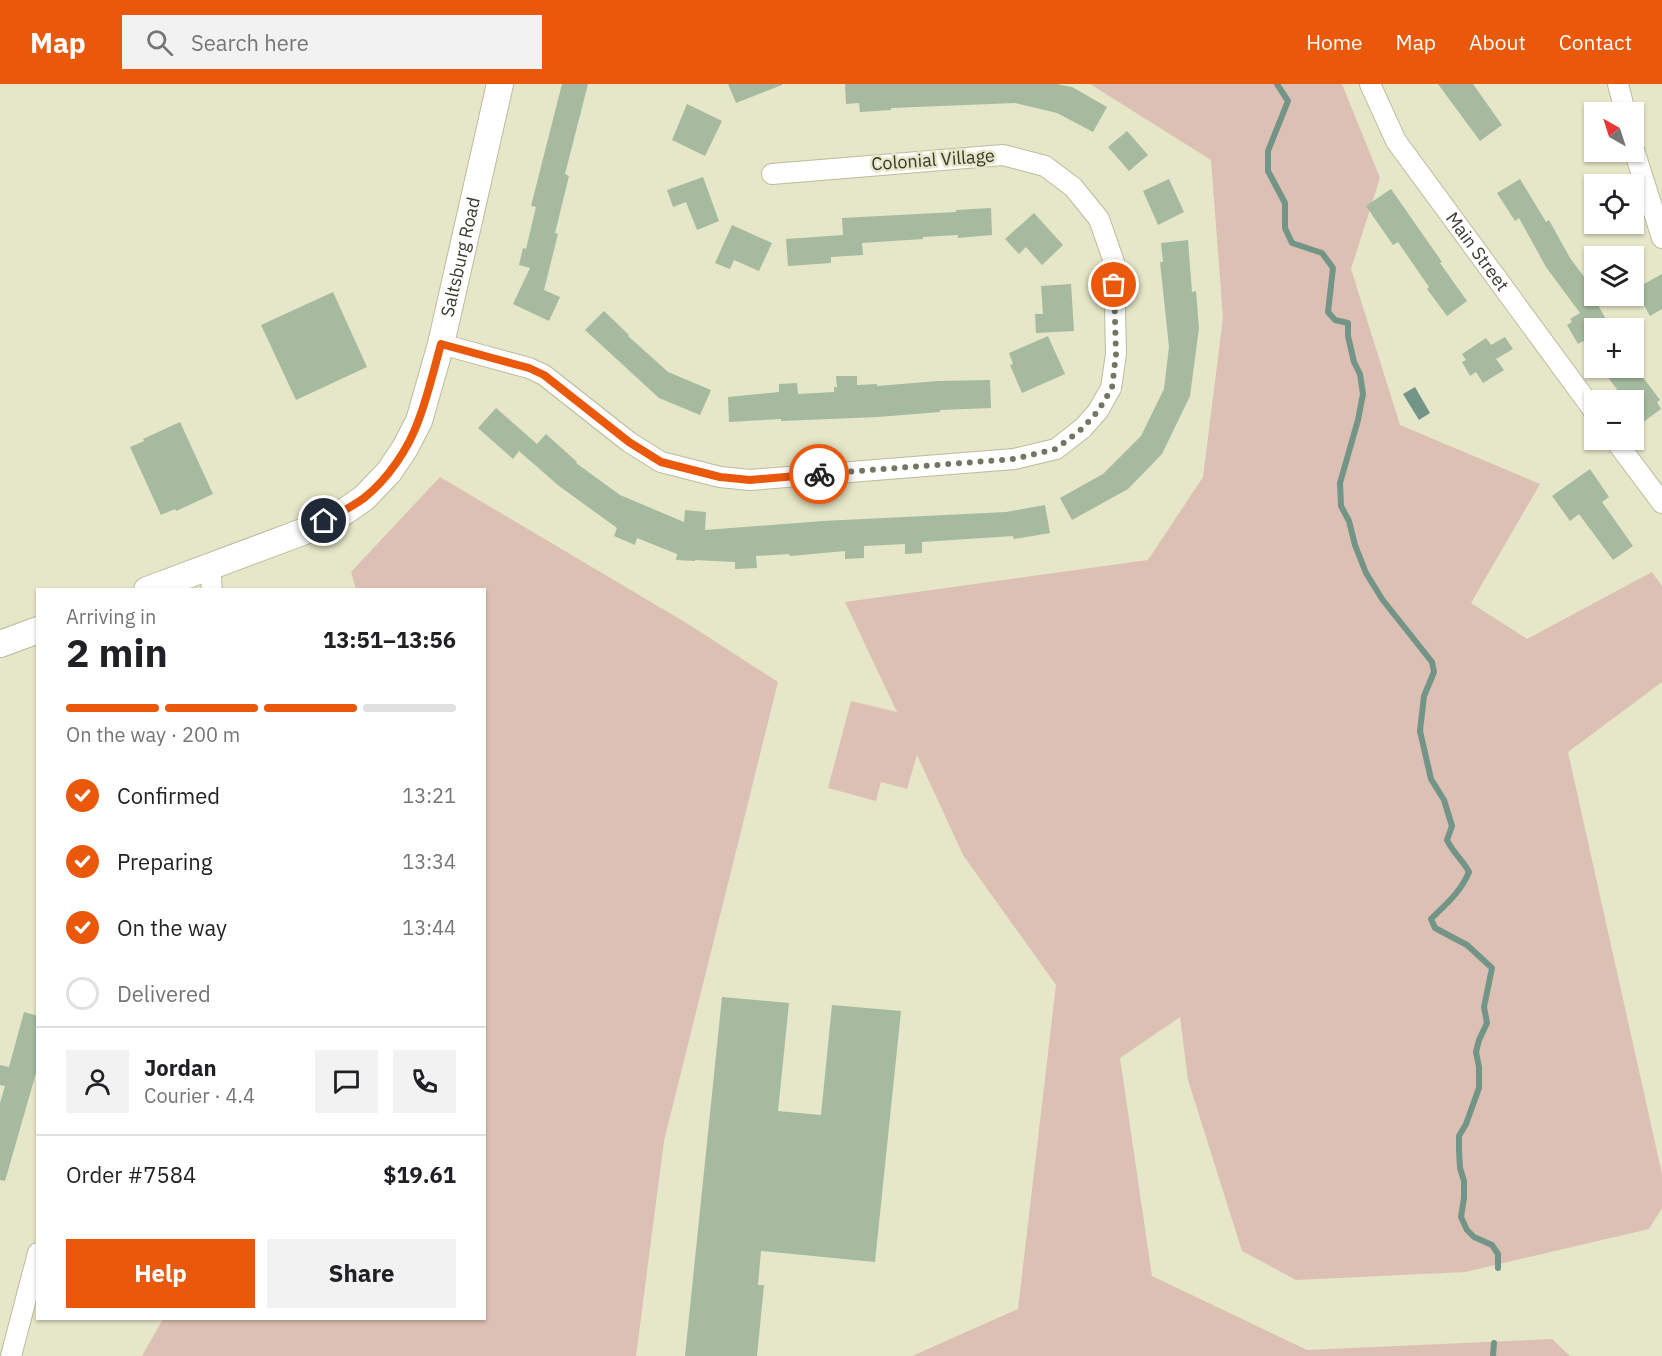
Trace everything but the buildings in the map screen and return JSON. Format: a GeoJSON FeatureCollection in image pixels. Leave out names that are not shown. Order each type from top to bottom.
{"type":"FeatureCollection","features":[{"type":"Feature","properties":{"kind":"main road","name":"Saltsburg Road"},"geometry":{"type":"LineString","coordinates":[[158,588],[211,578],[344,512],[364,498],[389,472],[419,421],[441,344],[500,84]]}},
{"type":"Feature","properties":{"kind":"main road"},"geometry":{"type":"LineString","coordinates":[[0,644],[36,631]]}},
{"type":"Feature","properties":{"kind":"street","name":"Main Street"},"geometry":{"type":"LineString","coordinates":[[1370,84],[1396,141],[1584,397]]}},
{"type":"Feature","properties":{"kind":"street"},"geometry":{"type":"LineString","coordinates":[[1618,84],[1622,102]]}},
{"type":"Feature","properties":{"kind":"street","name":"Colonial Village"},"geometry":{"type":"LineString","coordinates":[[441,344],[529,368],[544,375],[629,442],[661,462],[720,477],[750,480],[1014,459],[1056,449],[1083,428],[1098,411],[1112,388],[1116,354],[1114,262],[1099,219],[1073,187],[1045,166],[1003,155],[772,174]]}},
{"type":"Feature","properties":{"kind":"street"},"geometry":{"type":"LineString","coordinates":[[1638,162],[1662,238]]}},
{"type":"Feature","properties":{"kind":"street"},"geometry":{"type":"LineString","coordinates":[[1623,450],[1662,503]]}},
{"type":"Feature","properties":{"kind":"street"},"geometry":{"type":"LineString","coordinates":[[11,1356],[36,1261]]}},
{"type":"Feature","properties":{"kind":"shaded area"},"geometry":{"type":"Polygon","coordinates":[[[1090,84],[1342,84],[1380,178],[1351,269],[1400,425],[1540,484],[1471,603],[1527,639],[1652,572],[1662,586],[1662,682],[1568,752],[1662,1174],[1662,1208],[1649,1229],[1465,1272],[1296,1280],[1242,1251],[1188,1080],[1180,1017],[1120,1058],[1152,1276],[1307,1350],[1552,1339],[1570,1356],[912,1356],[1018,1309],[1056,985],[963,855],[917,755],[907,789],[881,782],[876,801],[828,788],[851,701],[897,712],[845,602],[1148,560],[1203,477],[1223,318],[1211,160],[1090,84]]]}},
{"type":"Feature","properties":{"kind":"shaded area"},"geometry":{"type":"Polygon","coordinates":[[[1415,387],[1430,413],[1419,420],[1403,394],[1415,387]]]}},
{"type":"Feature","properties":{"kind":"shaded area"},"geometry":{"type":"Polygon","coordinates":[[[440,477],[688,624],[778,682],[664,1141],[636,1356],[142,1356],[162,1320],[486,1320],[486,588],[356,588],[351,572],[440,477]]]}},
{"type":"Feature","properties":{"kind":"waterway"},"geometry":{"type":"LineString","coordinates":[[1277,84],[1288,101],[1268,151],[1268,171],[1285,203],[1285,228],[1292,243],[1322,253],[1333,268],[1328,312],[1335,320],[1348,323],[1348,336],[1354,362],[1360,374],[1363,394],[1340,483],[1341,506],[1349,521],[1366,573],[1382,599],[1432,662],[1434,672],[1424,696],[1420,731],[1431,779],[1444,800],[1452,826],[1447,840],[1469,872],[1457,892],[1431,919],[1435,928],[1467,945],[1492,968],[1484,1007],[1487,1023],[1476,1052],[1479,1088],[1466,1124],[1459,1136],[1459,1150],[1460,1168],[1464,1181],[1461,1217],[1467,1230],[1474,1237],[1492,1245],[1498,1254],[1498,1268]]}},
{"type":"Feature","properties":{"kind":"waterway"},"geometry":{"type":"LineString","coordinates":[[1493,1356],[1494,1343]]}},
{"type":"Feature","properties":{"kind":"way so far"},"geometry":{"type":"LineString","coordinates":[[819,474],[1014,459],[1056,449],[1083,428],[1098,411],[1112,388],[1116,354],[1114,285]]}},
{"type":"Feature","properties":{"kind":"route"},"geometry":{"type":"LineString","coordinates":[[324,521],[344,512],[364,498],[389,472],[405,448],[419,421],[441,344],[529,368],[544,375],[629,442],[661,462],[720,477],[750,480],[819,474]]}}]}
